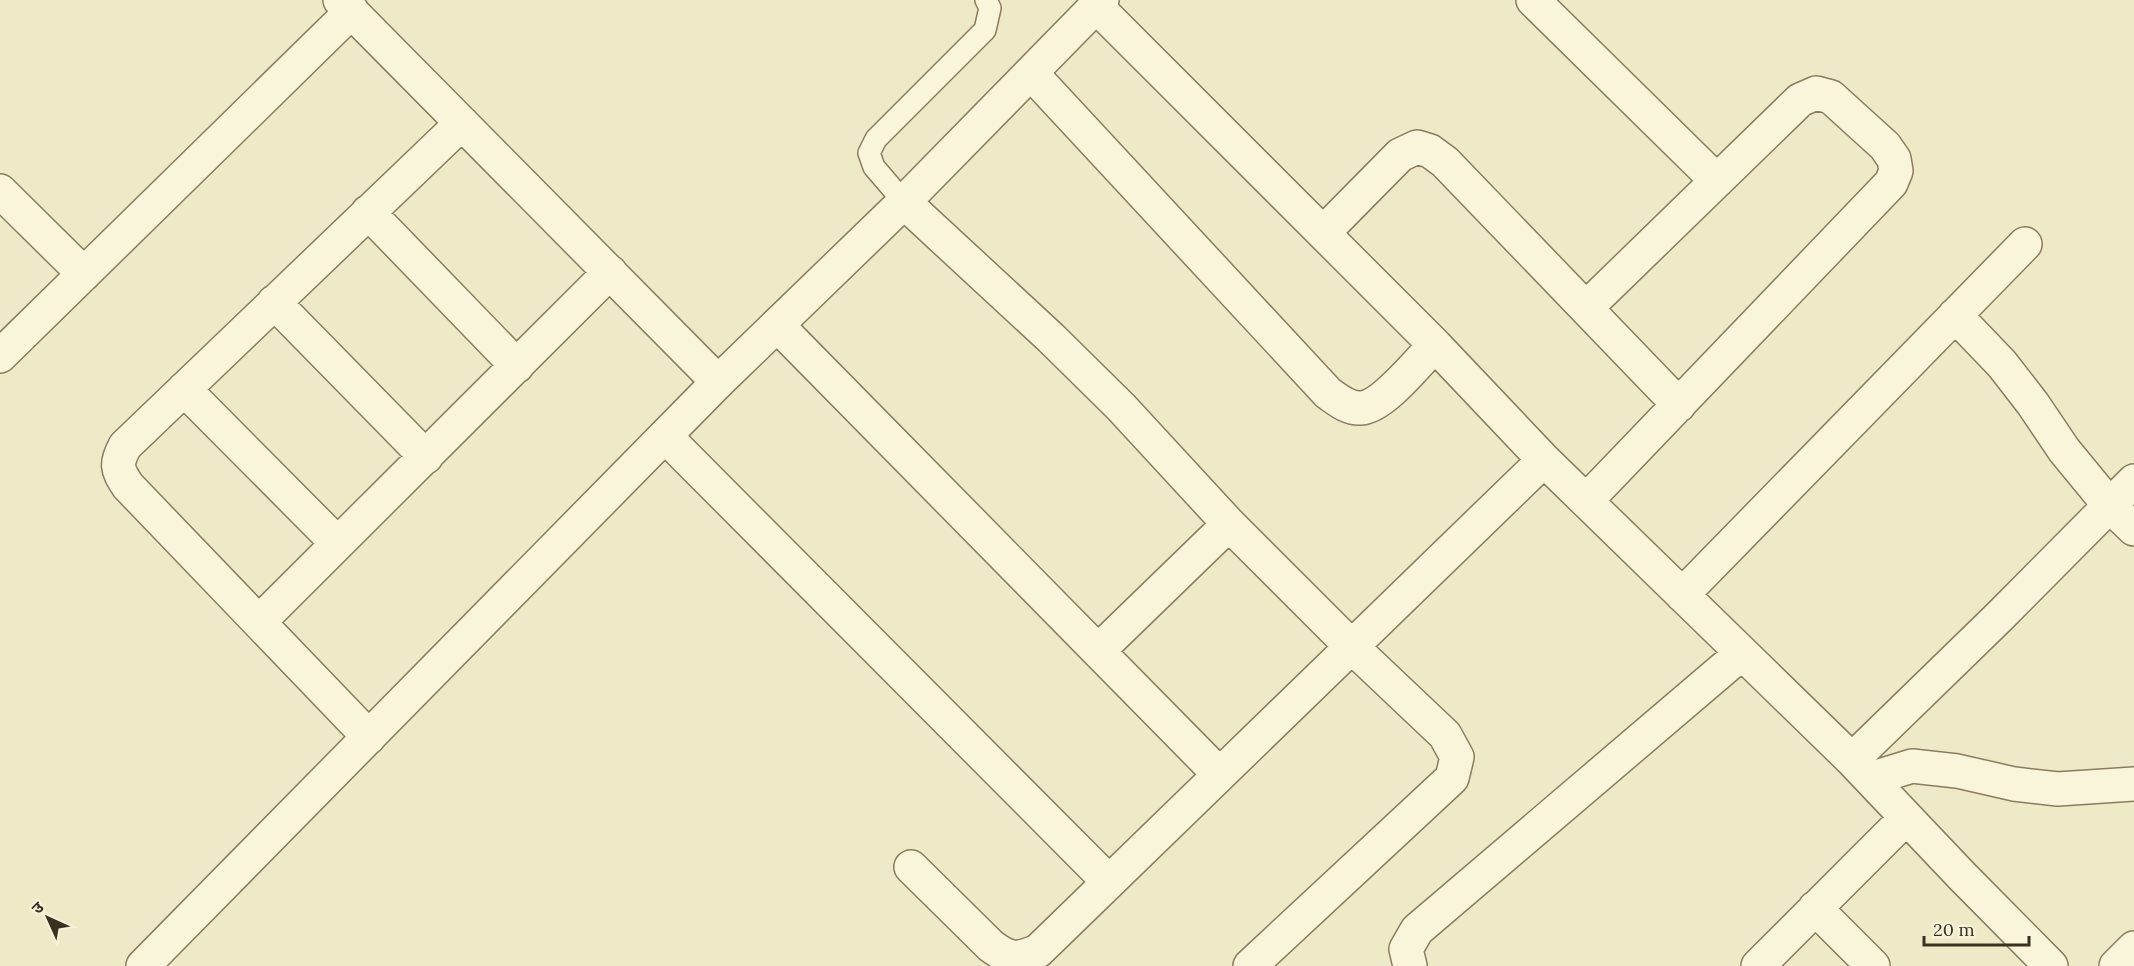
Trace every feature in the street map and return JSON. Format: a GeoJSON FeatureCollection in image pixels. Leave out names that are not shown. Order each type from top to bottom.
{"type":"FeatureCollection","features":[{"type":"Feature","properties":{"kind":"street"},"geometry":{"type":"LineString","coordinates":[[1533,0],[1717,181]]}},
{"type":"Feature","properties":{"kind":"street"},"geometry":{"type":"LineString","coordinates":[[143,966],[664,436],[904,202],[1099,3],[1544,460],[1861,769],[2051,966]]}},
{"type":"Feature","properties":{"kind":"street"},"geometry":{"type":"LineString","coordinates":[[0,356],[84,274],[346,6],[718,382]]}},
{"type":"Feature","properties":{"kind":"street"},"geometry":{"type":"LineString","coordinates":[[1031,73],[1328,393],[1344,405],[1362,408],[1381,400],[1434,345]]}},
{"type":"Feature","properties":{"kind":"street"},"geometry":{"type":"LineString","coordinates":[[1586,308],[1800,100],[1816,93],[1831,97],[1885,146],[1894,159],[1896,171],[1892,183],[1586,501]]}},
{"type":"Feature","properties":{"kind":"street"},"geometry":{"type":"LineString","coordinates":[[369,737],[128,486],[119,473],[118,460],[125,446],[462,123]]}},
{"type":"Feature","properties":{"kind":"street"},"geometry":{"type":"LineString","coordinates":[[1323,232],[1400,155],[1417,147],[1430,151],[1445,162],[1679,405]]}},
{"type":"Feature","properties":{"kind":"street"},"geometry":{"type":"LineString","coordinates":[[0,191],[84,274]]}},
{"type":"Feature","properties":{"kind":"street"},"geometry":{"type":"LineString","coordinates":[[904,202],[1052,338],[1121,407],[1229,524],[1351,646],[1445,735],[1457,757],[1452,778],[1250,966]]}},
{"type":"Feature","properties":{"kind":"street"},"geometry":{"type":"LineString","coordinates":[[368,212],[517,366]]}},
{"type":"Feature","properties":{"kind":"street"},"geometry":{"type":"LineString","coordinates":[[1682,595],[2025,244]]}},
{"type":"Feature","properties":{"kind":"street"},"geometry":{"type":"LineString","coordinates":[[259,622],[610,272]]}},
{"type":"Feature","properties":{"kind":"street"},"geometry":{"type":"LineString","coordinates":[[274,302],[426,456]]}},
{"type":"Feature","properties":{"kind":"street"},"geometry":{"type":"LineString","coordinates":[[1954,315],[2002,364],[2064,450],[2110,506],[2134,529]]}},
{"type":"Feature","properties":{"kind":"street"},"geometry":{"type":"LineString","coordinates":[[777,325],[1219,774]]}},
{"type":"Feature","properties":{"kind":"street"},"geometry":{"type":"LineString","coordinates":[[184,389],[338,543]]}},
{"type":"Feature","properties":{"kind":"street"},"geometry":{"type":"LineString","coordinates":[[664,436],[1108,881]]}},
{"type":"Feature","properties":{"kind":"street"},"geometry":{"type":"LineString","coordinates":[[911,867],[1004,956],[1020,958],[1038,951],[1544,460]]}},
{"type":"Feature","properties":{"kind":"street"},"geometry":{"type":"LineString","coordinates":[[1861,769],[2134,481]]}},
{"type":"Feature","properties":{"kind":"street"},"geometry":{"type":"LineString","coordinates":[[1098,651],[1229,524]]}},
{"type":"Feature","properties":{"kind":"street"},"geometry":{"type":"LineString","coordinates":[[1410,966],[1406,949],[1417,930],[1742,653]]}},
{"type":"Feature","properties":{"kind":"street"},"geometry":{"type":"LineString","coordinates":[[1861,769],[1912,766],[1957,771],[2014,784],[2058,789],[2134,784]]}},
{"type":"Feature","properties":{"kind":"street"},"geometry":{"type":"LineString","coordinates":[[1758,966],[1906,818]]}},
{"type":"Feature","properties":{"kind":"street"},"geometry":{"type":"LineString","coordinates":[[1815,908],[1873,966]]}},
{"type":"Feature","properties":{"kind":"street"},"geometry":{"type":"LineString","coordinates":[[2116,966],[2134,948]]}},
{"type":"Feature","properties":{"kind":"lane"},"geometry":{"type":"LineString","coordinates":[[904,202],[874,167],[869,153],[876,139],[985,30],[990,8],[986,0]]}}]}
